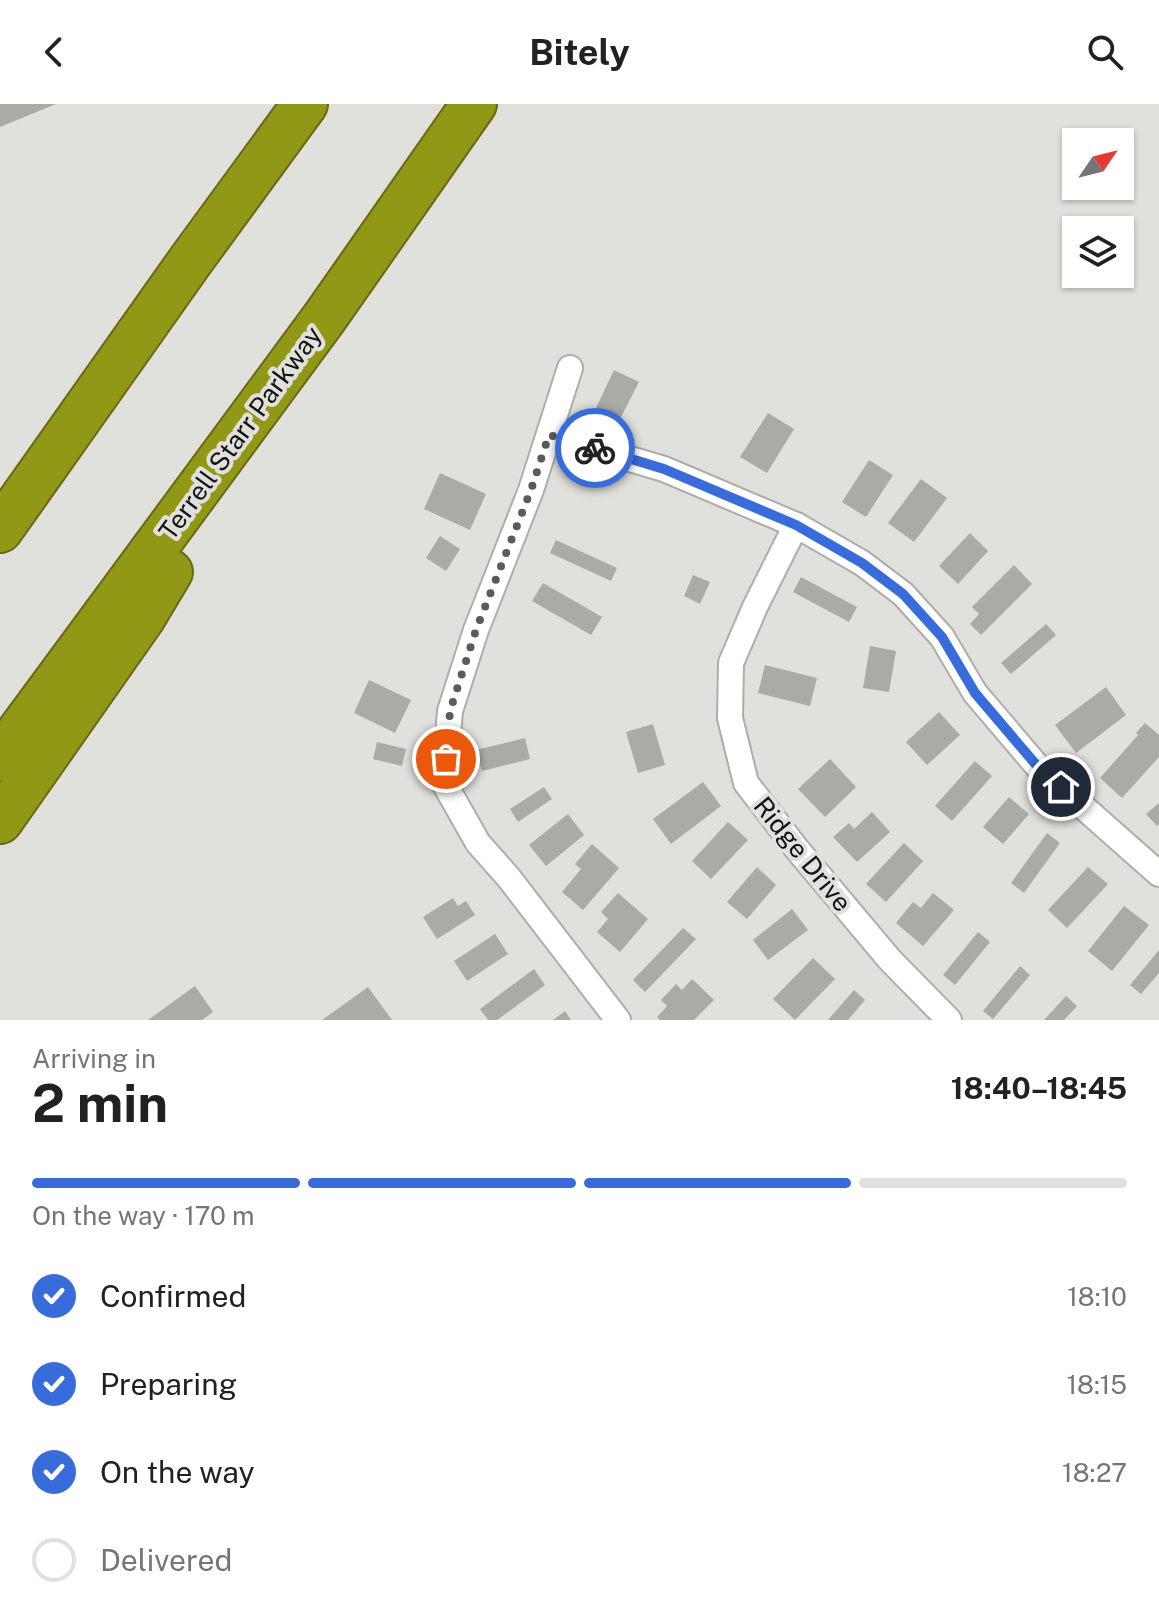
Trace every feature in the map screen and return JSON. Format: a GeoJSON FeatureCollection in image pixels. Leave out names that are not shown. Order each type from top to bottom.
{"type":"FeatureCollection","features":[{"type":"Feature","properties":{"kind":"highway"},"geometry":{"type":"LineString","coordinates":[[0,530],[305,104]]}},
{"type":"Feature","properties":{"kind":"highway","name":"Terrell Starr Parkway"},"geometry":{"type":"LineString","coordinates":[[0,758],[325,317],[474,104]]}},
{"type":"Feature","properties":{"kind":"highway"},"geometry":{"type":"LineString","coordinates":[[0,482],[191,260]]}},
{"type":"Feature","properties":{"kind":"highway"},"geometry":{"type":"LineString","coordinates":[[0,821],[143,617],[325,317]]}},
{"type":"Feature","properties":{"kind":"street"},"geometry":{"type":"LineString","coordinates":[[570,368],[531,490],[476,630],[450,711],[444,783],[478,843],[509,878],[618,1020]]}},
{"type":"Feature","properties":{"kind":"street"},"geometry":{"type":"LineString","coordinates":[[549,435],[664,469],[796,525],[862,563],[903,594],[942,637],[975,693],[1038,767],[1159,874]]}},
{"type":"Feature","properties":{"kind":"street","name":"Ridge Drive"},"geometry":{"type":"LineString","coordinates":[[796,525],[731,663],[730,718],[746,783],[890,960],[949,1020]]}},
{"type":"Feature","properties":{"kind":"building"},"geometry":{"type":"Polygon","coordinates":[[[0,104],[56,104],[0,127],[0,104]]]}},
{"type":"Feature","properties":{"kind":"building"},"geometry":{"type":"Polygon","coordinates":[[[614,370],[639,382],[620,419],[596,408],[614,370]]]}},
{"type":"Feature","properties":{"kind":"building"},"geometry":{"type":"Polygon","coordinates":[[[768,413],[794,429],[767,473],[740,457],[768,413]]]}},
{"type":"Feature","properties":{"kind":"building"},"geometry":{"type":"Polygon","coordinates":[[[869,460],[893,475],[866,517],[842,502],[869,460]]]}},
{"type":"Feature","properties":{"kind":"building"},"geometry":{"type":"Polygon","coordinates":[[[440,473],[486,494],[470,530],[424,509],[440,473]]]}},
{"type":"Feature","properties":{"kind":"building"},"geometry":{"type":"Polygon","coordinates":[[[921,479],[947,498],[914,542],[888,523],[921,479]]]}},
{"type":"Feature","properties":{"kind":"building"},"geometry":{"type":"Polygon","coordinates":[[[970,533],[988,551],[958,584],[939,566],[970,533]]]}},
{"type":"Feature","properties":{"kind":"building"},"geometry":{"type":"Polygon","coordinates":[[[440,536],[460,549],[446,571],[426,558],[440,536]]]}},
{"type":"Feature","properties":{"kind":"building"},"geometry":{"type":"Polygon","coordinates":[[[556,540],[617,568],[611,581],[550,553],[556,540]]]}},
{"type":"Feature","properties":{"kind":"building"},"geometry":{"type":"Polygon","coordinates":[[[1014,565],[1032,584],[981,635],[970,624],[979,614],[972,607],[1014,565]]]}},
{"type":"Feature","properties":{"kind":"building"},"geometry":{"type":"Polygon","coordinates":[[[693,575],[710,582],[700,604],[684,596],[693,575]]]}},
{"type":"Feature","properties":{"kind":"building"},"geometry":{"type":"Polygon","coordinates":[[[801,577],[857,607],[849,622],[793,592],[801,577]]]}},
{"type":"Feature","properties":{"kind":"building"},"geometry":{"type":"Polygon","coordinates":[[[543,583],[602,617],[591,635],[532,601],[543,583]]]}},
{"type":"Feature","properties":{"kind":"building"},"geometry":{"type":"Polygon","coordinates":[[[1046,624],[1056,635],[1011,674],[1001,663],[1046,624]]]}},
{"type":"Feature","properties":{"kind":"building"},"geometry":{"type":"Polygon","coordinates":[[[870,646],[896,651],[889,692],[863,688],[870,646]]]}},
{"type":"Feature","properties":{"kind":"building"},"geometry":{"type":"Polygon","coordinates":[[[765,665],[817,678],[810,706],[758,693],[765,665]]]}},
{"type":"Feature","properties":{"kind":"building"},"geometry":{"type":"Polygon","coordinates":[[[369,680],[411,700],[395,733],[354,713],[369,680]]]}},
{"type":"Feature","properties":{"kind":"building"},"geometry":{"type":"Polygon","coordinates":[[[1106,687],[1126,715],[1076,753],[1055,725],[1106,687]]]}},
{"type":"Feature","properties":{"kind":"building"},"geometry":{"type":"Polygon","coordinates":[[[939,712],[960,735],[927,765],[906,742],[939,712]]]}},
{"type":"Feature","properties":{"kind":"building"},"geometry":{"type":"Polygon","coordinates":[[[1145,723],[1159,735],[1159,757],[1122,798],[1100,778],[1145,723]]]}},
{"type":"Feature","properties":{"kind":"building"},"geometry":{"type":"Polygon","coordinates":[[[653,724],[665,765],[638,773],[626,732],[653,724]]]}},
{"type":"Feature","properties":{"kind":"building"},"geometry":{"type":"Polygon","coordinates":[[[525,738],[530,759],[482,771],[476,750],[525,738]]]}},
{"type":"Feature","properties":{"kind":"building"},"geometry":{"type":"Polygon","coordinates":[[[377,742],[406,749],[402,766],[373,759],[377,742]]]}},
{"type":"Feature","properties":{"kind":"building"},"geometry":{"type":"Polygon","coordinates":[[[830,759],[856,787],[825,817],[798,789],[830,759]]]}},
{"type":"Feature","properties":{"kind":"building"},"geometry":{"type":"Polygon","coordinates":[[[975,761],[992,776],[952,821],[935,806],[975,761]]]}},
{"type":"Feature","properties":{"kind":"building"},"geometry":{"type":"Polygon","coordinates":[[[703,782],[721,806],[671,844],[653,819],[703,782]]]}},
{"type":"Feature","properties":{"kind":"building"},"geometry":{"type":"Polygon","coordinates":[[[544,787],[552,799],[518,822],[510,809],[544,787]]]}},
{"type":"Feature","properties":{"kind":"building"},"geometry":{"type":"Polygon","coordinates":[[[1009,797],[1029,814],[1003,844],[983,827],[1009,797]]]}},
{"type":"Feature","properties":{"kind":"building"},"geometry":{"type":"Polygon","coordinates":[[[1159,803],[1159,824],[1157,826],[1146,814],[1159,803]]]}},
{"type":"Feature","properties":{"kind":"building"},"geometry":{"type":"Polygon","coordinates":[[[872,812],[890,832],[857,862],[833,837],[849,823],[854,829],[872,812]]]}},
{"type":"Feature","properties":{"kind":"building"},"geometry":{"type":"Polygon","coordinates":[[[568,814],[584,835],[546,866],[529,845],[568,814]]]}},
{"type":"Feature","properties":{"kind":"building"},"geometry":{"type":"Polygon","coordinates":[[[728,822],[748,840],[711,879],[692,861],[728,822]]]}},
{"type":"Feature","properties":{"kind":"building"},"geometry":{"type":"Polygon","coordinates":[[[1047,833],[1060,843],[1024,893],[1011,883],[1047,833]]]}},
{"type":"Feature","properties":{"kind":"building"},"geometry":{"type":"Polygon","coordinates":[[[904,843],[923,861],[886,902],[866,884],[904,843]]]}},
{"type":"Feature","properties":{"kind":"building"},"geometry":{"type":"Polygon","coordinates":[[[592,844],[619,868],[583,910],[562,892],[581,869],[575,864],[592,844]]]}},
{"type":"Feature","properties":{"kind":"building"},"geometry":{"type":"Polygon","coordinates":[[[757,867],[776,885],[747,919],[727,902],[757,867]]]}},
{"type":"Feature","properties":{"kind":"building"},"geometry":{"type":"Polygon","coordinates":[[[1088,867],[1108,884],[1067,928],[1048,910],[1088,867]]]}},
{"type":"Feature","properties":{"kind":"building"},"geometry":{"type":"Polygon","coordinates":[[[618,893],[648,919],[620,952],[597,932],[608,919],[601,912],[618,893]]]}},
{"type":"Feature","properties":{"kind":"building"},"geometry":{"type":"Polygon","coordinates":[[[933,893],[954,910],[923,946],[896,923],[913,902],[921,908],[933,893]]]}},
{"type":"Feature","properties":{"kind":"building"},"geometry":{"type":"Polygon","coordinates":[[[453,898],[458,906],[466,901],[475,915],[437,939],[423,917],[453,898]]]}},
{"type":"Feature","properties":{"kind":"building"},"geometry":{"type":"Polygon","coordinates":[[[1124,906],[1149,925],[1112,971],[1088,951],[1124,906]]]}},
{"type":"Feature","properties":{"kind":"building"},"geometry":{"type":"Polygon","coordinates":[[[792,909],[808,930],[768,960],[753,940],[792,909]]]}},
{"type":"Feature","properties":{"kind":"building"},"geometry":{"type":"Polygon","coordinates":[[[683,928],[696,939],[645,992],[633,980],[683,928]]]}},
{"type":"Feature","properties":{"kind":"building"},"geometry":{"type":"Polygon","coordinates":[[[978,932],[990,942],[955,985],[943,975],[978,932]]]}},
{"type":"Feature","properties":{"kind":"building"},"geometry":{"type":"Polygon","coordinates":[[[495,934],[508,954],[467,981],[454,961],[495,934]]]}},
{"type":"Feature","properties":{"kind":"building"},"geometry":{"type":"Polygon","coordinates":[[[1159,950],[1159,973],[1141,994],[1130,985],[1159,950]]]}},
{"type":"Feature","properties":{"kind":"building"},"geometry":{"type":"Polygon","coordinates":[[[813,958],[835,979],[795,1020],[773,999],[813,958]]]}},
{"type":"Feature","properties":{"kind":"building"},"geometry":{"type":"Polygon","coordinates":[[[1020,966],[1030,975],[993,1019],[983,1011],[1020,966]]]}},
{"type":"Feature","properties":{"kind":"building"},"geometry":{"type":"Polygon","coordinates":[[[534,969],[545,985],[497,1020],[488,1020],[480,1009],[534,969]]]}},
{"type":"Feature","properties":{"kind":"building"},"geometry":{"type":"Polygon","coordinates":[[[692,979],[714,1000],[694,1020],[660,1020],[657,1017],[667,1006],[661,1000],[676,984],[682,990],[692,979]]]}},
{"type":"Feature","properties":{"kind":"building"},"geometry":{"type":"Polygon","coordinates":[[[195,986],[213,1012],[202,1020],[148,1020],[195,986]]]}},
{"type":"Feature","properties":{"kind":"building"},"geometry":{"type":"Polygon","coordinates":[[[368,987],[392,1020],[322,1020],[368,987]]]}},
{"type":"Feature","properties":{"kind":"building"},"geometry":{"type":"Polygon","coordinates":[[[854,990],[865,1000],[848,1020],[828,1020],[854,990]]]}},
{"type":"Feature","properties":{"kind":"building"},"geometry":{"type":"Polygon","coordinates":[[[1066,996],[1077,1006],[1064,1020],[1044,1020],[1066,996]]]}},
{"type":"Feature","properties":{"kind":"building"},"geometry":{"type":"Polygon","coordinates":[[[565,1011],[571,1020],[553,1020],[565,1011]]]}},
{"type":"Feature","properties":{"kind":"way so far"},"geometry":{"type":"LineString","coordinates":[[446,759],[450,711],[476,630],[531,490],[549,435],[595,448]]}},
{"type":"Feature","properties":{"kind":"route"},"geometry":{"type":"LineString","coordinates":[[595,448],[664,469],[796,525],[862,563],[903,594],[942,637],[975,693],[1038,767],[1061,787]]}}]}
